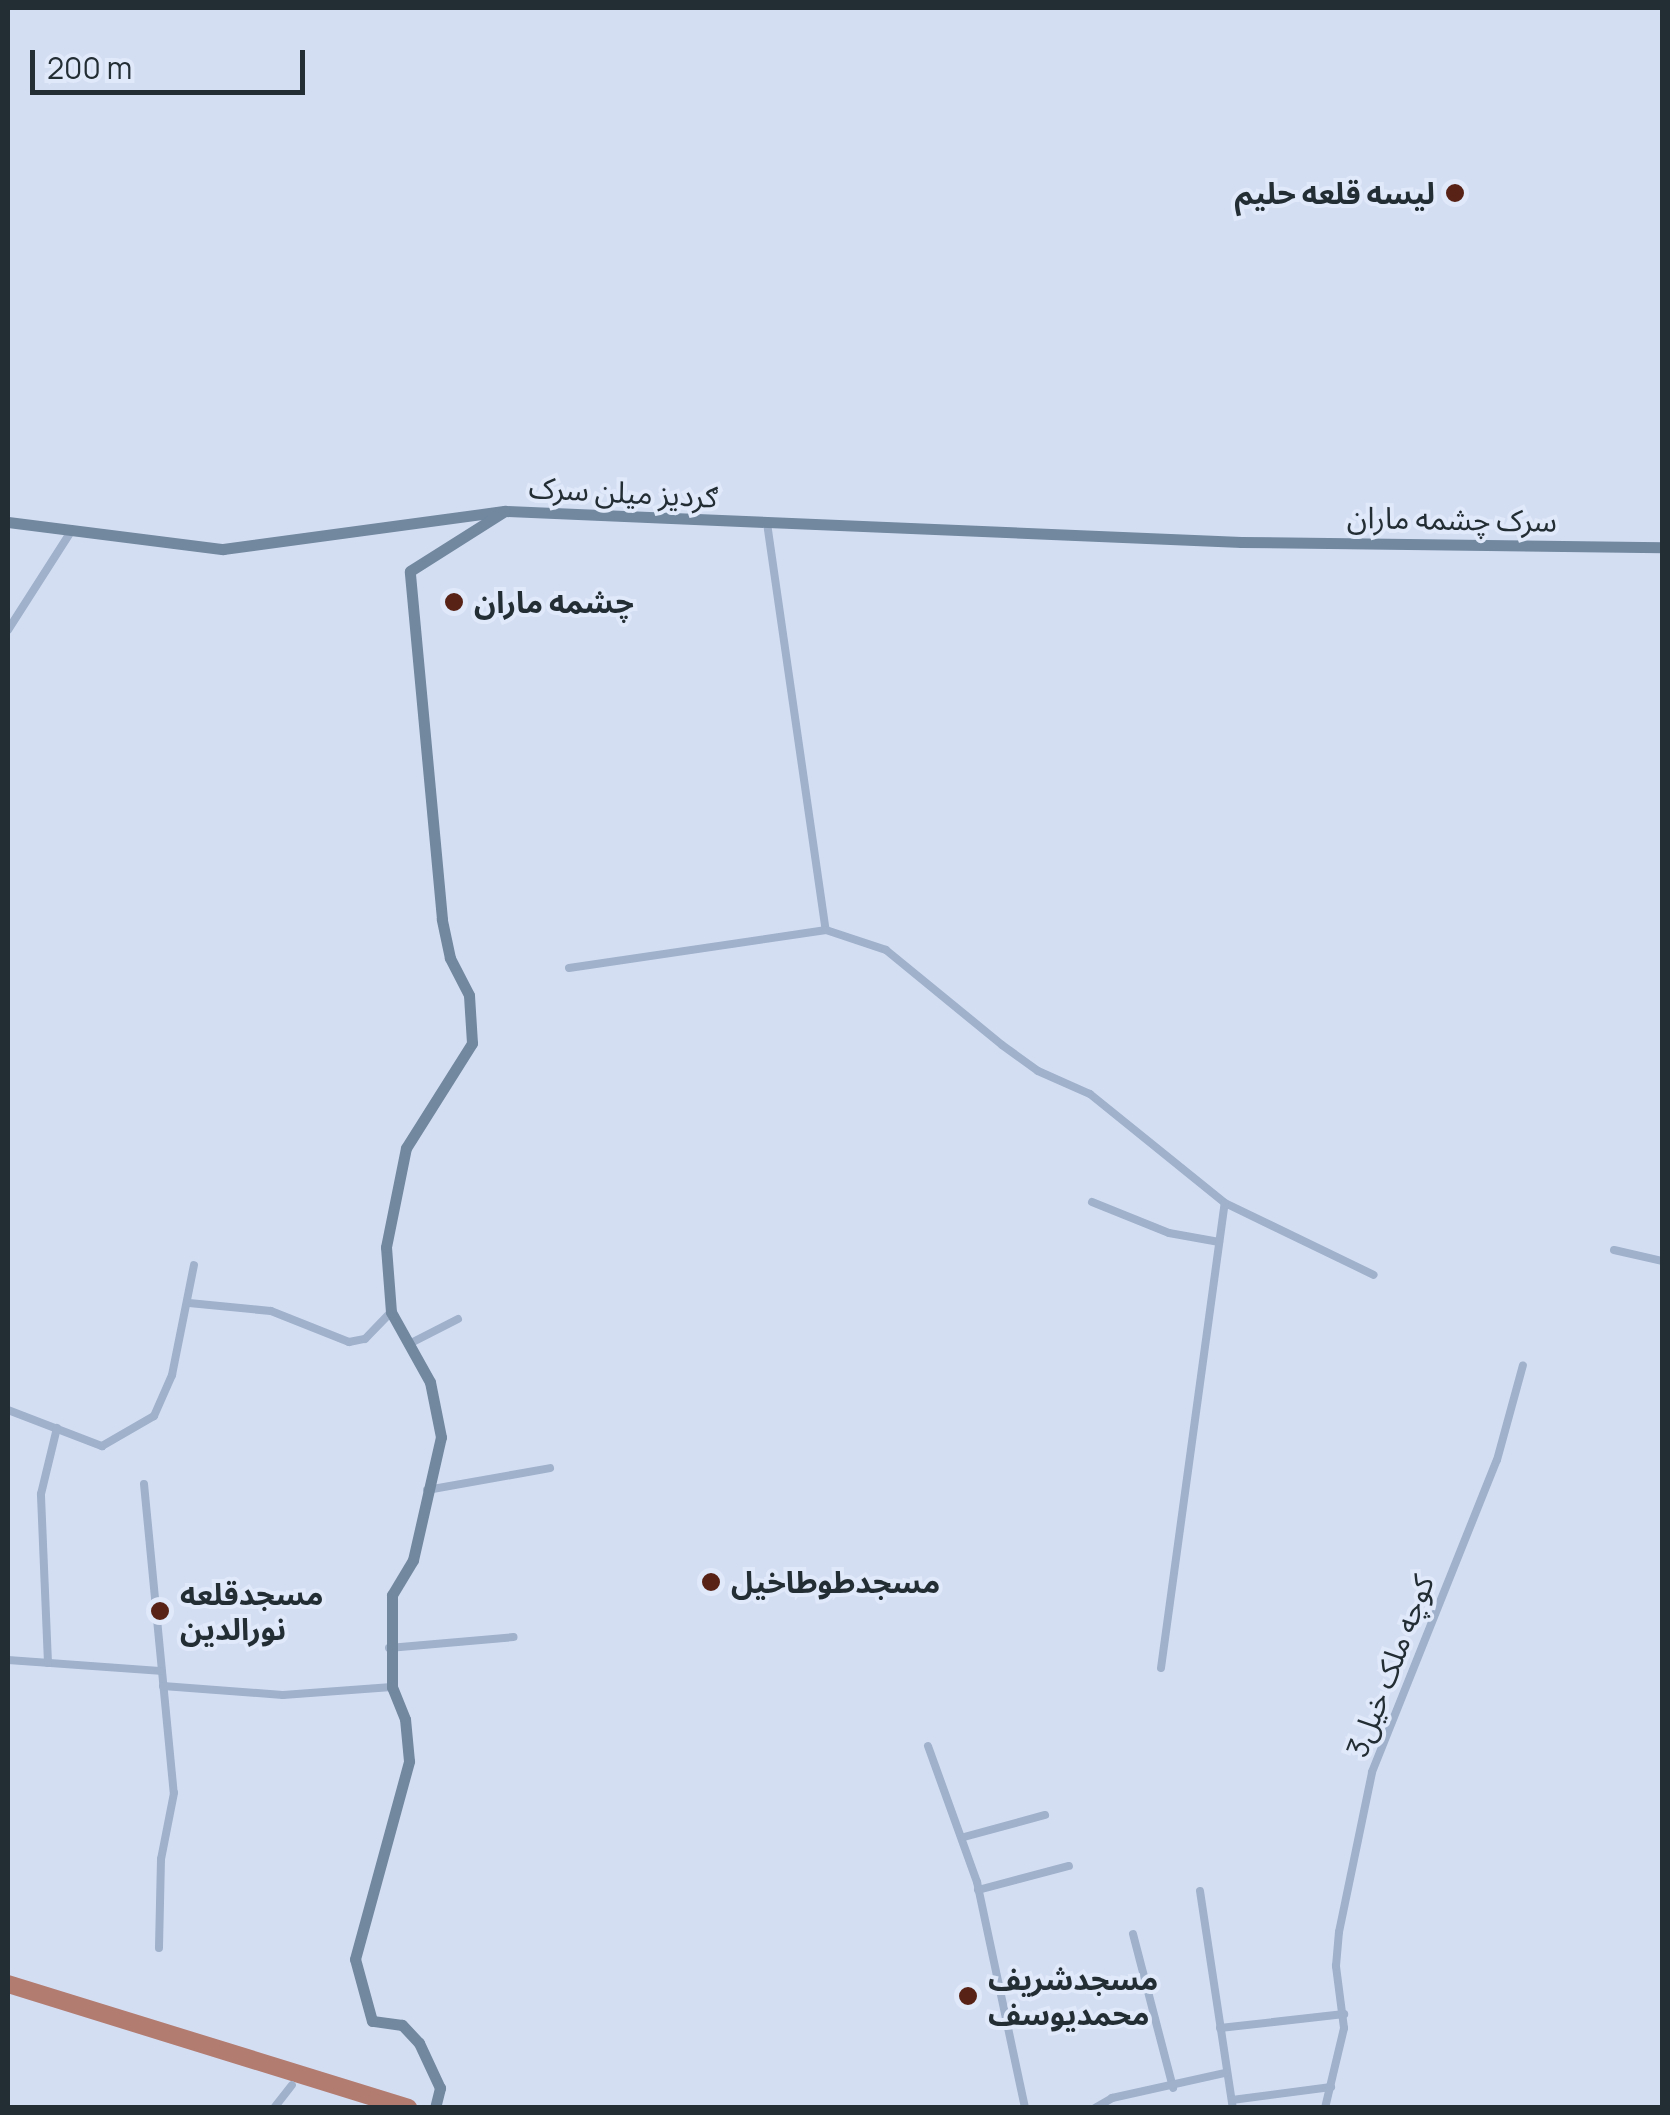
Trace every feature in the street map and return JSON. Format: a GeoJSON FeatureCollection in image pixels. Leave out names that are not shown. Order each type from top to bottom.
{"type":"FeatureCollection","features":[{"type":"Feature","properties":{"kind":"street","name":"ګردیز میلن سرک"},"geometry":{"type":"LineString","coordinates":[[8,522],[223,549],[505,511],[1241,542]]}},
{"type":"Feature","properties":{"kind":"street"},"geometry":{"type":"LineString","coordinates":[[435,2108],[440,2088],[418,2042],[402,2025],[372,2022],[356,1959],[408,1761],[405,1719],[392,1686],[392,1595],[413,1560],[440,1412],[430,1382],[405,1346],[391,1312],[386,1248],[406,1148],[472,1043],[469,995],[450,958],[442,919],[410,570],[505,511]]}},
{"type":"Feature","properties":{"kind":"street"},"geometry":{"type":"LineString","coordinates":[[767,523],[826,930]]}},
{"type":"Feature","properties":{"kind":"street"},"geometry":{"type":"LineString","coordinates":[[8,630],[72,530]]}},
{"type":"Feature","properties":{"kind":"street","name":"سرک چشمه ماران"},"geometry":{"type":"LineString","coordinates":[[1241,542],[1662,547]]}},
{"type":"Feature","properties":{"kind":"street"},"geometry":{"type":"LineString","coordinates":[[570,968],[826,930],[886,950],[1002,1045],[1090,1094],[1224,1203],[1374,1275]]}},
{"type":"Feature","properties":{"kind":"street"},"geometry":{"type":"LineString","coordinates":[[1092,1202],[1168,1232],[1219,1242]]}},
{"type":"Feature","properties":{"kind":"street"},"geometry":{"type":"LineString","coordinates":[[1161,1668],[1224,1203]]}},
{"type":"Feature","properties":{"kind":"street"},"geometry":{"type":"LineString","coordinates":[[1614,1250],[1662,1261]]}},
{"type":"Feature","properties":{"kind":"street"},"geometry":{"type":"LineString","coordinates":[[8,1410],[102,1446],[154,1416],[172,1375],[194,1265]]}},
{"type":"Feature","properties":{"kind":"street"},"geometry":{"type":"LineString","coordinates":[[189,1303],[271,1311],[349,1342],[365,1339],[391,1312]]}},
{"type":"Feature","properties":{"kind":"street"},"geometry":{"type":"LineString","coordinates":[[405,1346],[458,1319]]}},
{"type":"Feature","properties":{"kind":"street","name":"کوچه ملک خیل3"},"geometry":{"type":"LineString","coordinates":[[1325,2108],[1344,2014],[1336,1966],[1340,1932],[1372,1772],[1497,1460],[1524,1365]]}},
{"type":"Feature","properties":{"kind":"street"},"geometry":{"type":"LineString","coordinates":[[48,1663],[42,1494],[56,1428]]}},
{"type":"Feature","properties":{"kind":"street"},"geometry":{"type":"LineString","coordinates":[[427,1490],[550,1468]]}},
{"type":"Feature","properties":{"kind":"street"},"geometry":{"type":"LineString","coordinates":[[144,1484],[174,1793],[161,1859],[159,1948]]}},
{"type":"Feature","properties":{"kind":"street"},"geometry":{"type":"LineString","coordinates":[[389,1648],[514,1637]]}},
{"type":"Feature","properties":{"kind":"street"},"geometry":{"type":"LineString","coordinates":[[8,1660],[160,1671]]}},
{"type":"Feature","properties":{"kind":"street"},"geometry":{"type":"LineString","coordinates":[[163,1686],[284,1695],[392,1686]]}},
{"type":"Feature","properties":{"kind":"street"},"geometry":{"type":"LineString","coordinates":[[928,1746],[964,1836],[1025,2108]]}},
{"type":"Feature","properties":{"kind":"street"},"geometry":{"type":"LineString","coordinates":[[964,1836],[1046,1815]]}},
{"type":"Feature","properties":{"kind":"street"},"geometry":{"type":"LineString","coordinates":[[978,1890],[1069,1866]]}},
{"type":"Feature","properties":{"kind":"street"},"geometry":{"type":"LineString","coordinates":[[1200,1891],[1232,2104],[1330,2087]]}},
{"type":"Feature","properties":{"kind":"street"},"geometry":{"type":"LineString","coordinates":[[1133,1934],[1173,2088]]}},
{"type":"Feature","properties":{"kind":"street"},"geometry":{"type":"LineString","coordinates":[[1220,2028],[1344,2014]]}},
{"type":"Feature","properties":{"kind":"street"},"geometry":{"type":"LineString","coordinates":[[1095,2108],[1112,2098],[1173,2088],[1225,2073]]}},
{"type":"Feature","properties":{"kind":"street"},"geometry":{"type":"LineString","coordinates":[[274,2108],[292,2085]]}},
{"type":"Feature","properties":{"kind":"waterway"},"geometry":{"type":"LineString","coordinates":[[8,1984],[408,2108]]}},
{"type":"Feature","properties":{"kind":"place","name":"لیسه قلعه حلیم"},"geometry":{"type":"Point","coordinates":[1455,193]}},
{"type":"Feature","properties":{"kind":"place","name":"چشمه ماران"},"geometry":{"type":"Point","coordinates":[454,602]}},
{"type":"Feature","properties":{"kind":"place","name":"مسجدطوطاخیل"},"geometry":{"type":"Point","coordinates":[711,1582]}},
{"type":"Feature","properties":{"kind":"place","name":"مسجدقلعه نورالدین"},"geometry":{"type":"Point","coordinates":[160,1611]}},
{"type":"Feature","properties":{"kind":"place","name":"مسجدشریف محمدیوسف"},"geometry":{"type":"Point","coordinates":[968,1996]}}]}
